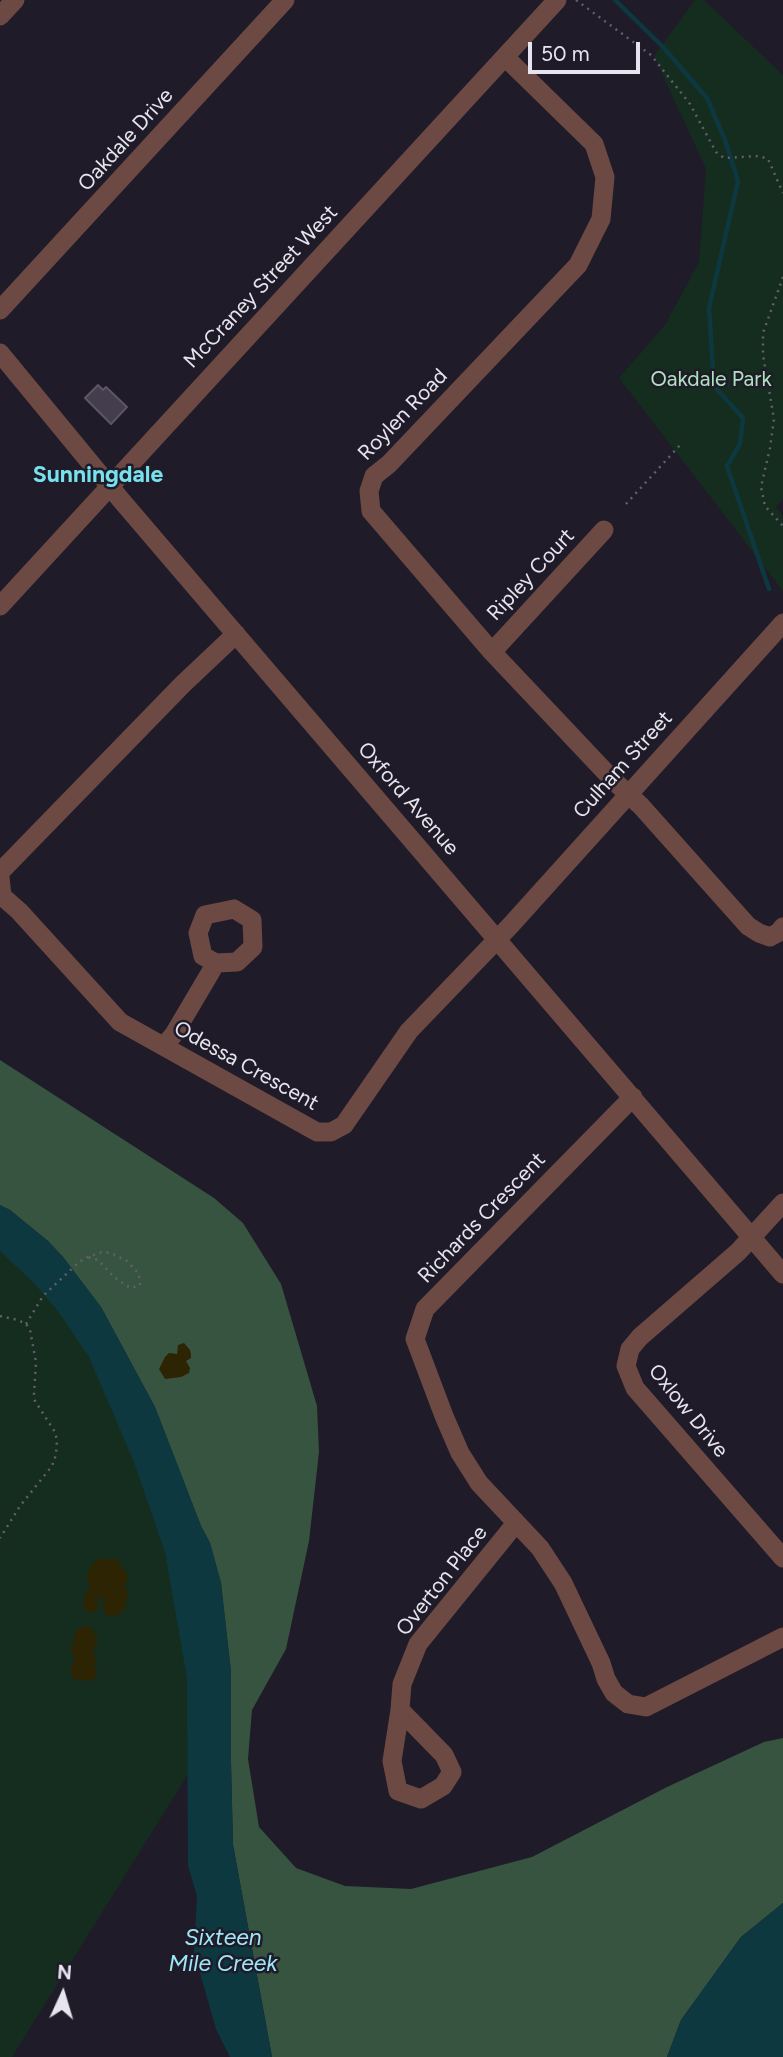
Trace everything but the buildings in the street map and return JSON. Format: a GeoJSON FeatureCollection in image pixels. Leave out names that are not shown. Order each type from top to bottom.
{"type":"FeatureCollection","features":[{"type":"Feature","properties":{"kind":"street"},"geometry":{"type":"LineString","coordinates":[[0,16],[15,0]]}},
{"type":"Feature","properties":{"kind":"street","name":"Oakdale Drive"},"geometry":{"type":"LineString","coordinates":[[0,310],[285,0]]}},
{"type":"Feature","properties":{"kind":"street","name":"McCraney Street West"},"geometry":{"type":"LineString","coordinates":[[0,606],[557,0]]}},
{"type":"Feature","properties":{"kind":"street","name":"Roylen Road"},"geometry":{"type":"LineString","coordinates":[[505,57],[594,144],[606,177],[601,219],[578,265],[389,464],[374,476],[369,491],[371,511],[492,652],[628,792],[748,926],[770,937],[783,927]]}},
{"type":"Feature","properties":{"kind":"street","name":"Oxford Avenue"},"geometry":{"type":"LineString","coordinates":[[0,353],[110,486],[783,1274]]}},
{"type":"Feature","properties":{"kind":"street","name":"Ripley Court"},"geometry":{"type":"LineString","coordinates":[[492,652],[604,530]]}},
{"type":"Feature","properties":{"kind":"street","name":"Culham Street"},"geometry":{"type":"LineString","coordinates":[[497,938],[777,629]]}},
{"type":"Feature","properties":{"kind":"street","name":"Odessa Crescent"},"geometry":{"type":"LineString","coordinates":[[236,634],[183,684],[0,875],[2,896],[19,911],[120,1022],[317,1132],[331,1132],[344,1125],[409,1031],[497,938]]}},
{"type":"Feature","properties":{"kind":"street"},"geometry":{"type":"LineString","coordinates":[[164,1046],[174,1034],[216,963]]}},
{"type":"Feature","properties":{"kind":"street","name":"Richards Crescent"},"geometry":{"type":"LineString","coordinates":[[633,1097],[425,1309],[415,1339],[460,1452],[479,1483],[540,1548],[563,1583],[614,1693],[628,1704],[646,1707],[783,1637]]}},
{"type":"Feature","properties":{"kind":"street","name":"Oxlow Drive"},"geometry":{"type":"LineString","coordinates":[[783,1203],[733,1256],[640,1337],[630,1349],[626,1366],[635,1388],[783,1558]]}},
{"type":"Feature","properties":{"kind":"street","name":"Overton Place"},"geometry":{"type":"LineString","coordinates":[[400,1710],[402,1684],[418,1644],[516,1523]]}},
{"type":"Feature","properties":{"kind":"path"},"geometry":{"type":"LineString","coordinates":[[576,0],[651,55],[690,104],[716,152],[724,158],[759,156],[768,159],[783,193]]}},
{"type":"Feature","properties":{"kind":"path"},"geometry":{"type":"LineString","coordinates":[[783,277],[763,333],[763,355],[774,419],[761,486],[765,506],[783,526]]}},
{"type":"Feature","properties":{"kind":"path"},"geometry":{"type":"LineString","coordinates":[[626,504],[681,444]]}},
{"type":"Feature","properties":{"kind":"path"},"geometry":{"type":"LineString","coordinates":[[26,1324],[43,1296],[75,1266],[88,1257],[102,1252],[111,1253],[127,1261],[139,1275],[139,1285],[132,1288],[127,1286],[98,1260],[88,1257]]}},
{"type":"Feature","properties":{"kind":"path"},"geometry":{"type":"LineString","coordinates":[[0,1316],[26,1324],[30,1330],[36,1362],[35,1401],[57,1440],[52,1465],[19,1506],[0,1538]]}},
{"type":"Feature","properties":{"kind":"green space","name":"Oakdale Park"},"geometry":{"type":"Polygon","coordinates":[[[695,0],[704,0],[783,75],[783,499],[776,507],[783,516],[783,591],[619,378],[665,325],[699,262],[706,169],[654,56],[695,0]]]}},
{"type":"Feature","properties":{"kind":"green space"},"geometry":{"type":"Polygon","coordinates":[[[0,1105],[240,1235],[296,1332],[306,1457],[289,1612],[12,2057],[0,2057],[0,1105]]]}},
{"type":"Feature","properties":{"kind":"shaded area"},"geometry":{"type":"Polygon","coordinates":[[[0,1060],[214,1198],[243,1223],[281,1284],[317,1406],[319,1452],[309,1541],[286,1649],[252,1710],[248,1759],[259,1827],[296,1868],[345,1886],[411,1889],[532,1857],[667,1787],[764,1742],[783,1738],[783,1903],[741,1937],[681,2020],[667,2057],[272,2057],[233,1845],[231,1672],[221,1583],[210,1543],[155,1407],[101,1307],[48,1241],[0,1205],[0,1060]]]}},
{"type":"Feature","properties":{"kind":"sand"},"geometry":{"type":"Polygon","coordinates":[[[184,1343],[191,1355],[186,1361],[190,1368],[189,1373],[165,1379],[159,1369],[165,1357],[169,1353],[177,1354],[178,1345],[184,1343]]]}},
{"type":"Feature","properties":{"kind":"sand"},"geometry":{"type":"Polygon","coordinates":[[[100,1558],[105,1559],[106,1563],[108,1558],[117,1559],[128,1576],[125,1608],[119,1615],[110,1616],[103,1612],[103,1597],[100,1594],[95,1612],[88,1612],[83,1608],[85,1594],[90,1588],[87,1576],[92,1565],[100,1558]]]}},
{"type":"Feature","properties":{"kind":"sand"},"geometry":{"type":"Polygon","coordinates":[[[83,1626],[92,1628],[98,1643],[93,1650],[97,1673],[94,1679],[89,1681],[74,1679],[70,1670],[75,1659],[70,1649],[75,1631],[83,1626]]]}},
{"type":"Feature","properties":{"kind":"water","name":"Sixteen Mile Creek"},"geometry":{"type":"Polygon","coordinates":[[[0,1205],[48,1241],[101,1307],[155,1407],[210,1543],[221,1583],[231,1672],[233,1845],[272,2057],[230,2057],[216,2029],[194,1952],[197,1896],[188,1866],[187,1678],[165,1552],[134,1462],[89,1357],[58,1311],[33,1282],[0,1251],[0,1205]]]}},
{"type":"Feature","properties":{"kind":"water"},"geometry":{"type":"Polygon","coordinates":[[[783,1903],[783,2057],[667,2057],[681,2020],[741,1937],[783,1903]]]}},
{"type":"Feature","properties":{"kind":"waterway"},"geometry":{"type":"LineString","coordinates":[[615,0],[663,47],[707,98],[725,140],[738,181],[709,308],[714,386],[743,418],[740,444],[727,466],[769,589]]}},
{"type":"Feature","properties":{"kind":"district","name":"Sunningdale"},"geometry":{"type":"Point","coordinates":[98,475]}}]}
